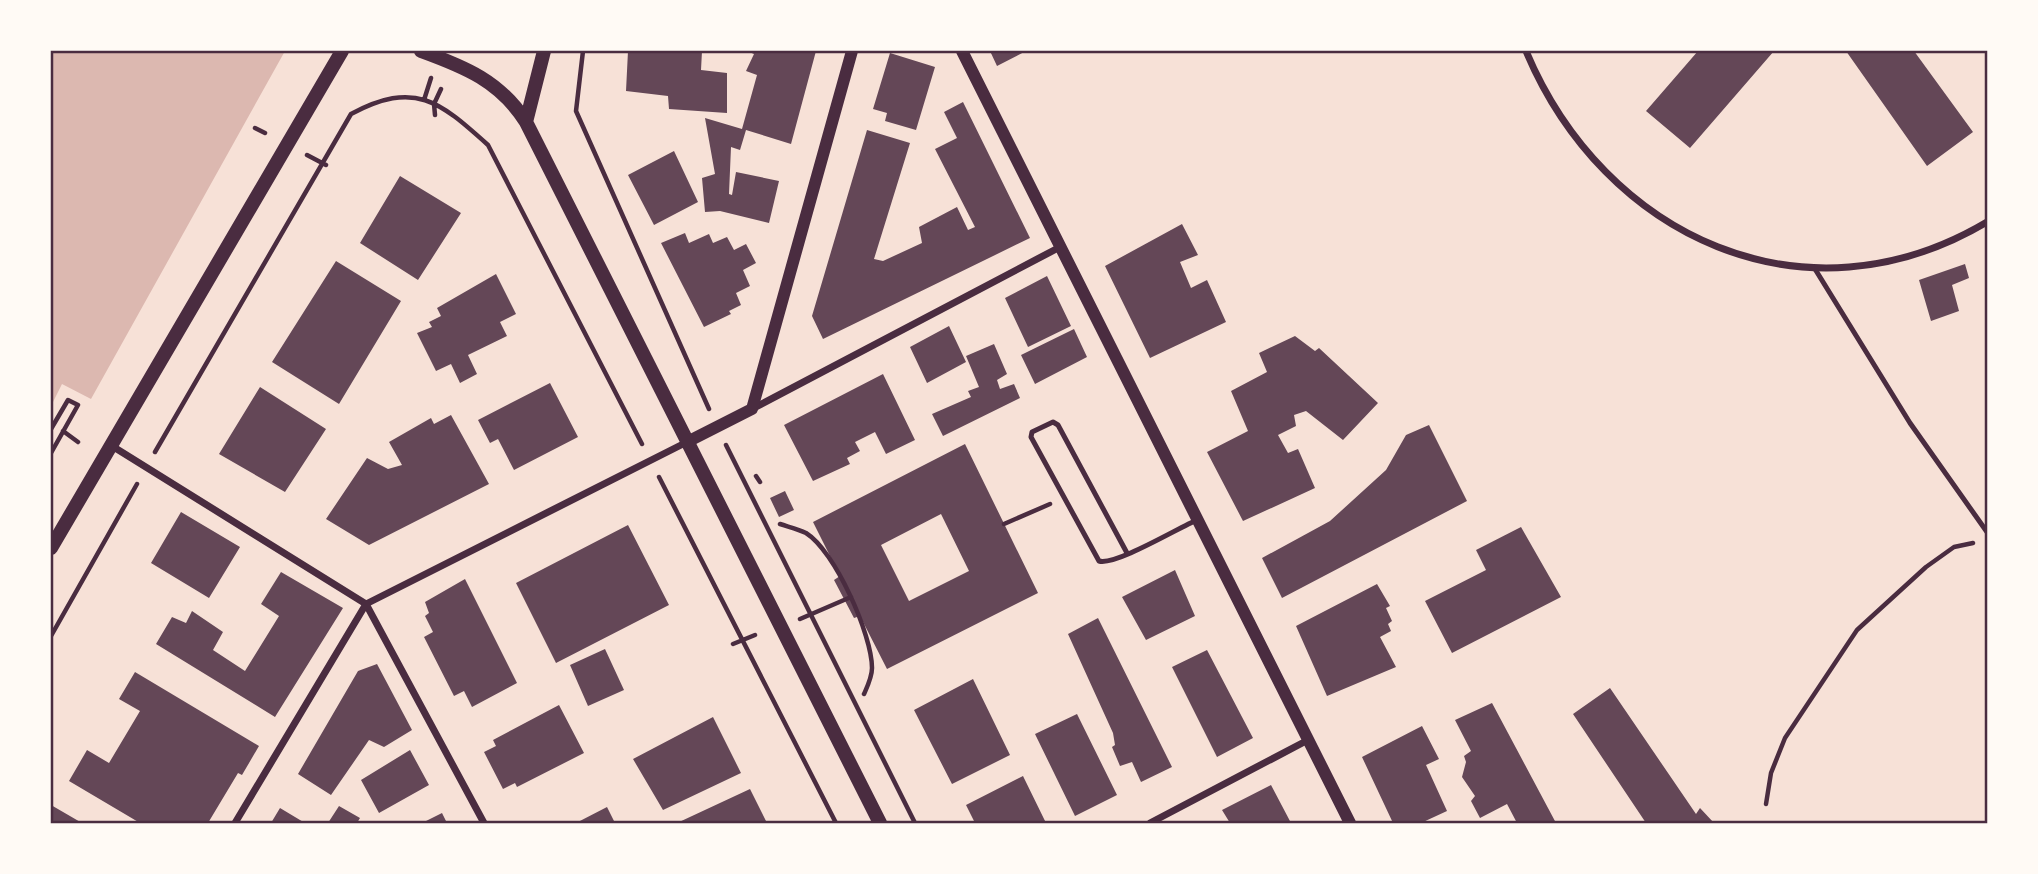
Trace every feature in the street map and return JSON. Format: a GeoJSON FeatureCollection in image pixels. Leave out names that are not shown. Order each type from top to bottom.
{"type":"FeatureCollection","features":[{"type":"Feature","properties":{"kind":"main road"},"geometry":{"type":"LineString","coordinates":[[51,548],[342,51]]}},
{"type":"Feature","properties":{"kind":"main road"},"geometry":{"type":"LineString","coordinates":[[421,51],[494,85],[514,103],[526,122],[880,823]]}},
{"type":"Feature","properties":{"kind":"main road"},"geometry":{"type":"LineString","coordinates":[[526,122],[544,51]]}},
{"type":"Feature","properties":{"kind":"street"},"geometry":{"type":"LineString","coordinates":[[752,409],[852,51]]}},
{"type":"Feature","properties":{"kind":"street"},"geometry":{"type":"LineString","coordinates":[[962,51],[1350,823]]}},
{"type":"Feature","properties":{"kind":"street"},"geometry":{"type":"LineString","coordinates":[[1527,51],[1551,102],[1597,165],[1631,196],[1670,225],[1713,247],[1758,261],[1815,269],[1852,268],[1908,255],[1987,222]]}},
{"type":"Feature","properties":{"kind":"street"},"geometry":{"type":"LineString","coordinates":[[235,823],[366,604],[752,409],[1060,247]]}},
{"type":"Feature","properties":{"kind":"street"},"geometry":{"type":"LineString","coordinates":[[111,445],[366,604],[484,823]]}},
{"type":"Feature","properties":{"kind":"street"},"geometry":{"type":"LineString","coordinates":[[1150,823],[1308,740]]}},
{"type":"Feature","properties":{"kind":"lane"},"geometry":{"type":"LineString","coordinates":[[1815,269],[1910,423],[1987,532]]}},
{"type":"Feature","properties":{"kind":"lane"},"geometry":{"type":"LineString","coordinates":[[1128,553],[1058,425],[1053,422],[1032,432],[1031,437],[1099,561],[1104,563],[1128,553],[1197,520]]}},
{"type":"Feature","properties":{"kind":"path"},"geometry":{"type":"LineString","coordinates":[[435,115],[434,104],[441,89]]}},
{"type":"Feature","properties":{"kind":"path"},"geometry":{"type":"LineString","coordinates":[[51,636],[351,114],[379,99],[405,95],[434,104]]}},
{"type":"Feature","properties":{"kind":"path"},"geometry":{"type":"LineString","coordinates":[[255,128],[265,133]]}},
{"type":"Feature","properties":{"kind":"path"},"geometry":{"type":"LineString","coordinates":[[307,155],[324,164]]}},
{"type":"Feature","properties":{"kind":"path"},"geometry":{"type":"LineString","coordinates":[[51,429],[68,400],[78,405],[51,453]]}},
{"type":"Feature","properties":{"kind":"path"},"geometry":{"type":"LineString","coordinates":[[63,431],[78,442]]}},
{"type":"Feature","properties":{"kind":"path"},"geometry":{"type":"LineString","coordinates":[[756,475],[760,482]]}},
{"type":"Feature","properties":{"kind":"path"},"geometry":{"type":"LineString","coordinates":[[1004,524],[1063,498]]}},
{"type":"Feature","properties":{"kind":"path"},"geometry":{"type":"LineString","coordinates":[[780,524],[808,534],[819,545],[851,597],[871,653],[872,670],[864,694]]}},
{"type":"Feature","properties":{"kind":"path"},"geometry":{"type":"LineString","coordinates":[[1766,804],[1771,772],[1785,738],[1857,630],[1926,567],[1954,547],[1976,542]]}},
{"type":"Feature","properties":{"kind":"path"},"geometry":{"type":"LineString","coordinates":[[799,619],[851,597]]}},
{"type":"Feature","properties":{"kind":"path"},"geometry":{"type":"LineString","coordinates":[[733,644],[755,635]]}},
{"type":"Feature","properties":{"kind":"shaded area"},"geometry":{"type":"Polygon","coordinates":[[[51,51],[285,51],[91,399],[62,384],[51,406],[51,51]]]}},
{"type":"Feature","properties":{"kind":"building"},"geometry":{"type":"Polygon","coordinates":[[[628,51],[702,51],[701,70],[727,73],[727,113],[669,109],[668,96],[626,91],[628,51]]]}},
{"type":"Feature","properties":{"kind":"building"},"geometry":{"type":"Polygon","coordinates":[[[747,51],[816,51],[791,144],[746,130],[740,150],[731,147],[729,194],[732,195],[736,172],[779,181],[769,223],[720,211],[705,212],[702,178],[715,174],[705,118],[742,129],[757,75],[746,71],[754,54],[747,51]]]}},
{"type":"Feature","properties":{"kind":"building"},"geometry":{"type":"Polygon","coordinates":[[[990,51],[1026,51],[997,66],[990,51]]]}},
{"type":"Feature","properties":{"kind":"building"},"geometry":{"type":"Polygon","coordinates":[[[1698,51],[1774,51],[1690,148],[1646,111],[1698,51]]]}},
{"type":"Feature","properties":{"kind":"building"},"geometry":{"type":"Polygon","coordinates":[[[1846,51],[1914,51],[1973,132],[1927,166],[1846,51]]]}},
{"type":"Feature","properties":{"kind":"building"},"geometry":{"type":"Polygon","coordinates":[[[890,53],[935,67],[916,130],[885,121],[887,113],[873,109],[890,53]]]}},
{"type":"Feature","properties":{"kind":"building"},"geometry":{"type":"Polygon","coordinates":[[[963,102],[1030,238],[823,339],[812,316],[867,130],[910,143],[874,259],[883,261],[922,243],[919,227],[957,207],[968,230],[975,227],[935,149],[957,138],[944,112],[963,102]]]}},
{"type":"Feature","properties":{"kind":"building"},"geometry":{"type":"Polygon","coordinates":[[[674,151],[698,202],[654,225],[628,175],[674,151]]]}},
{"type":"Feature","properties":{"kind":"building"},"geometry":{"type":"Polygon","coordinates":[[[400,176],[461,213],[418,280],[360,243],[400,176]]]}},
{"type":"Feature","properties":{"kind":"building"},"geometry":{"type":"Polygon","coordinates":[[[1182,224],[1198,255],[1180,262],[1191,288],[1207,280],[1226,322],[1150,358],[1105,266],[1182,224]]]}},
{"type":"Feature","properties":{"kind":"building"},"geometry":{"type":"Polygon","coordinates":[[[685,233],[689,243],[709,234],[713,243],[727,237],[734,250],[746,244],[756,263],[743,270],[750,286],[736,293],[741,305],[729,311],[731,314],[704,327],[661,243],[685,233]]]}},
{"type":"Feature","properties":{"kind":"building"},"geometry":{"type":"Polygon","coordinates":[[[336,261],[401,301],[339,404],[272,362],[336,261]]]}},
{"type":"Feature","properties":{"kind":"building"},"geometry":{"type":"Polygon","coordinates":[[[1965,264],[1969,278],[1952,285],[1959,311],[1931,321],[1919,280],[1965,264]]]}},
{"type":"Feature","properties":{"kind":"building"},"geometry":{"type":"Polygon","coordinates":[[[496,274],[516,314],[500,322],[507,336],[468,355],[477,374],[460,383],[451,364],[436,371],[417,333],[432,327],[429,322],[441,316],[437,308],[496,274]]]}},
{"type":"Feature","properties":{"kind":"building"},"geometry":{"type":"Polygon","coordinates":[[[1047,276],[1071,326],[1028,347],[1005,298],[1047,276]]]}},
{"type":"Feature","properties":{"kind":"building"},"geometry":{"type":"Polygon","coordinates":[[[949,326],[966,362],[927,383],[910,347],[949,326]]]}},
{"type":"Feature","properties":{"kind":"building"},"geometry":{"type":"Polygon","coordinates":[[[1074,329],[1087,357],[1035,384],[1021,355],[1074,329]]]}},
{"type":"Feature","properties":{"kind":"building"},"geometry":{"type":"Polygon","coordinates":[[[1295,336],[1315,351],[1319,348],[1378,403],[1343,440],[1306,411],[1294,415],[1296,426],[1278,435],[1288,453],[1298,449],[1315,488],[1243,521],[1207,452],[1248,431],[1231,391],[1267,372],[1259,353],[1295,336]]]}},
{"type":"Feature","properties":{"kind":"building"},"geometry":{"type":"Polygon","coordinates":[[[994,344],[1007,374],[997,380],[1000,389],[1014,384],[1020,398],[943,436],[932,414],[971,397],[968,391],[979,387],[966,356],[994,344]]]}},
{"type":"Feature","properties":{"kind":"building"},"geometry":{"type":"Polygon","coordinates":[[[883,374],[915,440],[886,454],[875,432],[855,442],[860,451],[847,458],[850,464],[813,481],[784,425],[883,374]]]}},
{"type":"Feature","properties":{"kind":"building"},"geometry":{"type":"Polygon","coordinates":[[[550,383],[578,437],[514,470],[498,439],[490,443],[478,420],[550,383]]]}},
{"type":"Feature","properties":{"kind":"building"},"geometry":{"type":"Polygon","coordinates":[[[260,387],[326,429],[285,492],[219,454],[260,387]]]}},
{"type":"Feature","properties":{"kind":"building"},"geometry":{"type":"Polygon","coordinates":[[[451,415],[489,484],[369,545],[326,519],[367,458],[388,469],[402,465],[389,442],[431,418],[434,424],[451,415]]]}},
{"type":"Feature","properties":{"kind":"building"},"geometry":{"type":"Polygon","coordinates":[[[1429,425],[1467,501],[1282,598],[1262,558],[1330,521],[1386,470],[1406,435],[1429,425]]]}},
{"type":"Feature","properties":{"kind":"building"},"geometry":{"type":"Polygon","coordinates":[[[965,444],[1038,593],[887,669],[860,616],[854,618],[834,580],[840,576],[813,522],[965,444]],[[941,514],[881,545],[909,601],[969,571],[941,514]]]}},
{"type":"Feature","properties":{"kind":"building"},"geometry":{"type":"Polygon","coordinates":[[[785,491],[794,510],[779,517],[770,498],[785,491]]]}},
{"type":"Feature","properties":{"kind":"building"},"geometry":{"type":"Polygon","coordinates":[[[181,512],[240,547],[209,598],[151,563],[181,512]]]}},
{"type":"Feature","properties":{"kind":"building"},"geometry":{"type":"Polygon","coordinates":[[[628,525],[669,605],[556,663],[516,583],[628,525]]]}},
{"type":"Feature","properties":{"kind":"building"},"geometry":{"type":"Polygon","coordinates":[[[1521,527],[1561,597],[1452,653],[1425,601],[1486,570],[1476,550],[1521,527]]]}},
{"type":"Feature","properties":{"kind":"building"},"geometry":{"type":"Polygon","coordinates":[[[1175,570],[1195,616],[1146,640],[1122,597],[1175,570]]]}},
{"type":"Feature","properties":{"kind":"building"},"geometry":{"type":"Polygon","coordinates":[[[281,572],[343,608],[275,717],[156,644],[172,617],[186,623],[192,611],[223,632],[213,650],[245,671],[279,616],[261,604],[281,572]]]}},
{"type":"Feature","properties":{"kind":"building"},"geometry":{"type":"Polygon","coordinates":[[[465,579],[517,683],[472,707],[464,691],[454,696],[424,637],[433,632],[425,616],[429,613],[425,602],[465,579]]]}},
{"type":"Feature","properties":{"kind":"building"},"geometry":{"type":"Polygon","coordinates":[[[1377,584],[1390,606],[1386,608],[1392,621],[1388,624],[1391,631],[1380,637],[1396,667],[1327,696],[1296,626],[1377,584]]]}},
{"type":"Feature","properties":{"kind":"building"},"geometry":{"type":"Polygon","coordinates":[[[1098,618],[1172,767],[1141,782],[1132,762],[1120,766],[1112,747],[1115,745],[1113,733],[1068,634],[1098,618]]]}},
{"type":"Feature","properties":{"kind":"building"},"geometry":{"type":"Polygon","coordinates":[[[605,649],[624,690],[588,706],[570,665],[605,649]]]}},
{"type":"Feature","properties":{"kind":"building"},"geometry":{"type":"Polygon","coordinates":[[[1207,650],[1253,738],[1217,757],[1172,667],[1207,650]]]}},
{"type":"Feature","properties":{"kind":"building"},"geometry":{"type":"Polygon","coordinates":[[[377,664],[412,730],[384,747],[369,740],[331,795],[298,774],[358,671],[377,664]]]}},
{"type":"Feature","properties":{"kind":"building"},"geometry":{"type":"Polygon","coordinates":[[[135,672],[259,746],[242,775],[238,773],[208,823],[140,823],[69,781],[87,750],[109,763],[140,711],[119,699],[135,672]]]}},
{"type":"Feature","properties":{"kind":"building"},"geometry":{"type":"Polygon","coordinates":[[[973,679],[1010,755],[952,784],[914,710],[973,679]]]}},
{"type":"Feature","properties":{"kind":"building"},"geometry":{"type":"Polygon","coordinates":[[[1610,688],[1696,814],[1700,808],[1714,823],[1646,823],[1573,714],[1610,688]]]}},
{"type":"Feature","properties":{"kind":"building"},"geometry":{"type":"Polygon","coordinates":[[[1492,703],[1556,823],[1517,823],[1507,804],[1480,818],[1471,801],[1475,796],[1462,777],[1466,762],[1464,756],[1471,751],[1455,720],[1492,703]]]}},
{"type":"Feature","properties":{"kind":"building"},"geometry":{"type":"Polygon","coordinates":[[[559,705],[584,753],[517,787],[515,783],[503,789],[484,752],[496,746],[493,740],[559,705]]]}},
{"type":"Feature","properties":{"kind":"building"},"geometry":{"type":"Polygon","coordinates":[[[1077,714],[1117,795],[1075,816],[1035,734],[1077,714]]]}},
{"type":"Feature","properties":{"kind":"building"},"geometry":{"type":"Polygon","coordinates":[[[713,717],[741,773],[663,810],[633,759],[713,717]]]}},
{"type":"Feature","properties":{"kind":"building"},"geometry":{"type":"Polygon","coordinates":[[[1422,726],[1439,759],[1426,765],[1447,811],[1421,823],[1393,823],[1362,757],[1422,726]]]}},
{"type":"Feature","properties":{"kind":"building"},"geometry":{"type":"Polygon","coordinates":[[[410,750],[429,785],[379,813],[361,780],[410,750]]]}},
{"type":"Feature","properties":{"kind":"building"},"geometry":{"type":"Polygon","coordinates":[[[1023,776],[1046,823],[975,823],[966,805],[1023,776]]]}},
{"type":"Feature","properties":{"kind":"building"},"geometry":{"type":"Polygon","coordinates":[[[1271,785],[1291,823],[1230,823],[1222,810],[1271,785]]]}},
{"type":"Feature","properties":{"kind":"building"},"geometry":{"type":"Polygon","coordinates":[[[750,789],[767,823],[677,823],[750,789]]]}},
{"type":"Feature","properties":{"kind":"building"},"geometry":{"type":"Polygon","coordinates":[[[51,805],[82,823],[51,823],[51,805]]]}},
{"type":"Feature","properties":{"kind":"building"},"geometry":{"type":"Polygon","coordinates":[[[339,806],[360,818],[357,823],[328,823],[339,806]]]}},
{"type":"Feature","properties":{"kind":"building"},"geometry":{"type":"Polygon","coordinates":[[[607,807],[615,823],[576,823],[607,807]]]}},
{"type":"Feature","properties":{"kind":"building"},"geometry":{"type":"Polygon","coordinates":[[[280,808],[305,823],[271,823],[280,808]]]}},
{"type":"Feature","properties":{"kind":"building"},"geometry":{"type":"Polygon","coordinates":[[[442,813],[447,823],[422,823],[442,813]]]}}]}
